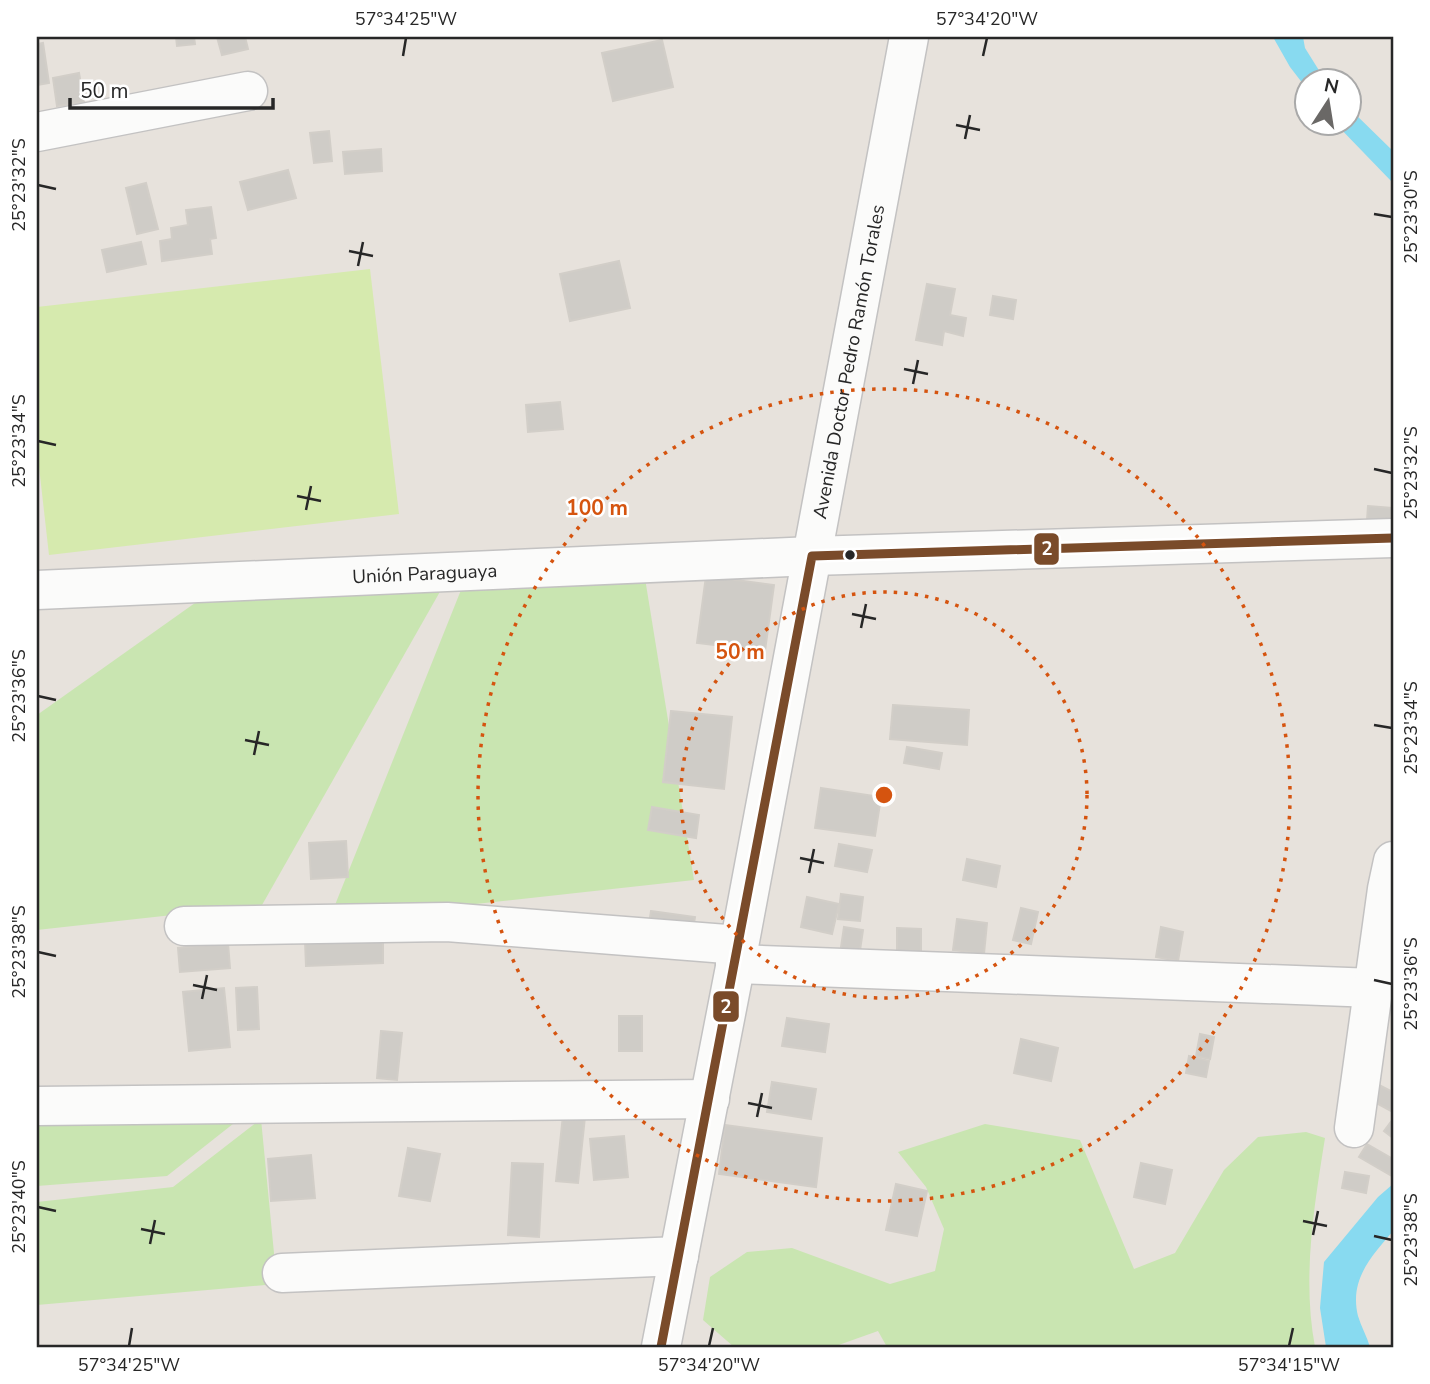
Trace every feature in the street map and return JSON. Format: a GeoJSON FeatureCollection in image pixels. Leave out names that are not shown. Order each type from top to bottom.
{"type":"FeatureCollection","features":[{"type":"Feature","properties":{"kind":"street","name":"Avenida Doctor Pedro Ramón Torales"},"geometry":{"type":"LineString","coordinates":[[661,1347],[909,37]]}},
{"type":"Feature","properties":{"kind":"street"},"geometry":{"type":"LineString","coordinates":[[37,132],[248,91]]}},
{"type":"Feature","properties":{"kind":"street","name":"Unión Paraguaya"},"geometry":{"type":"LineString","coordinates":[[37,590],[812,556],[1393,538]]}},
{"type":"Feature","properties":{"kind":"street"},"geometry":{"type":"LineString","coordinates":[[1353,1128],[1393,861]]}},
{"type":"Feature","properties":{"kind":"street"},"geometry":{"type":"LineString","coordinates":[[184,926],[447,922],[737,955],[1374,988]]}},
{"type":"Feature","properties":{"kind":"street"},"geometry":{"type":"LineString","coordinates":[[37,1107],[710,1099]]}},
{"type":"Feature","properties":{"kind":"street"},"geometry":{"type":"LineString","coordinates":[[282,1273],[679,1256]]}},
{"type":"Feature","properties":{"kind":"green space"},"geometry":{"type":"Polygon","coordinates":[[[370,269],[399,514],[49,555],[37,449],[37,307],[370,269]]]}},
{"type":"Feature","properties":{"kind":"green space"},"geometry":{"type":"Polygon","coordinates":[[[643,566],[694,880],[329,920],[467,575],[643,566]]]}},
{"type":"Feature","properties":{"kind":"green space"},"geometry":{"type":"Polygon","coordinates":[[[450,574],[262,905],[37,930],[37,715],[226,581],[450,574]]]}},
{"type":"Feature","properties":{"kind":"green space"},"geometry":{"type":"Polygon","coordinates":[[[243,1116],[167,1176],[37,1186],[37,1125],[243,1116]]]}},
{"type":"Feature","properties":{"kind":"green space"},"geometry":{"type":"Polygon","coordinates":[[[261,1119],[277,1284],[37,1305],[37,1202],[173,1187],[261,1119]]]}},
{"type":"Feature","properties":{"kind":"green space"},"geometry":{"type":"Polygon","coordinates":[[[985,1124],[1080,1140],[1134,1269],[1175,1253],[1224,1170],[1258,1137],[1306,1132],[1325,1138],[1311,1242],[1310,1295],[1315,1347],[887,1347],[878,1331],[833,1347],[734,1347],[703,1320],[710,1277],[747,1252],[792,1248],[890,1284],[935,1271],[944,1229],[926,1187],[898,1152],[985,1124]]]}},
{"type":"Feature","properties":{"kind":"water"},"geometry":{"type":"Polygon","coordinates":[[[1273,37],[1303,37],[1305,48],[1316,66],[1294,66],[1294,72],[1273,37]]]}},
{"type":"Feature","properties":{"kind":"water"},"geometry":{"type":"Polygon","coordinates":[[[1364,123],[1393,151],[1393,183],[1348,136],[1364,136],[1364,123]]]}},
{"type":"Feature","properties":{"kind":"water"},"geometry":{"type":"Polygon","coordinates":[[[1393,1184],[1393,1231],[1364,1269],[1357,1291],[1358,1316],[1370,1347],[1326,1347],[1320,1308],[1324,1262],[1378,1197],[1393,1184]]]}},
{"type":"Feature","properties":{"kind":"building"},"geometry":{"type":"Polygon","coordinates":[[[176,37],[194,37],[195,44],[177,46],[176,37]]]}},
{"type":"Feature","properties":{"kind":"building"},"geometry":{"type":"Polygon","coordinates":[[[217,37],[245,37],[248,49],[222,55],[217,37]]]}},
{"type":"Feature","properties":{"kind":"building"},"geometry":{"type":"Polygon","coordinates":[[[662,40],[673,87],[613,101],[602,53],[662,40]]]}},
{"type":"Feature","properties":{"kind":"building"},"geometry":{"type":"Polygon","coordinates":[[[43,43],[49,83],[37,85],[37,44],[43,43]]]}},
{"type":"Feature","properties":{"kind":"building"},"geometry":{"type":"Polygon","coordinates":[[[79,73],[84,102],[57,106],[53,78],[79,73]]]}},
{"type":"Feature","properties":{"kind":"building"},"geometry":{"type":"Polygon","coordinates":[[[329,131],[332,161],[314,163],[310,133],[329,131]]]}},
{"type":"Feature","properties":{"kind":"building"},"geometry":{"type":"Polygon","coordinates":[[[381,149],[382,171],[345,174],[343,152],[381,149]]]}},
{"type":"Feature","properties":{"kind":"building"},"geometry":{"type":"Polygon","coordinates":[[[288,170],[296,198],[248,210],[240,182],[288,170]]]}},
{"type":"Feature","properties":{"kind":"building"},"geometry":{"type":"Polygon","coordinates":[[[146,183],[158,229],[137,234],[126,188],[146,183]]]}},
{"type":"Feature","properties":{"kind":"building"},"geometry":{"type":"Polygon","coordinates":[[[211,207],[216,238],[210,239],[212,254],[162,261],[160,241],[172,239],[171,228],[188,225],[186,210],[211,207]]]}},
{"type":"Feature","properties":{"kind":"building"},"geometry":{"type":"Polygon","coordinates":[[[141,242],[146,264],[107,272],[102,250],[141,242]]]}},
{"type":"Feature","properties":{"kind":"building"},"geometry":{"type":"Polygon","coordinates":[[[619,261],[630,308],[570,321],[560,274],[619,261]]]}},
{"type":"Feature","properties":{"kind":"building"},"geometry":{"type":"Polygon","coordinates":[[[927,284],[955,289],[950,315],[966,318],[963,336],[944,331],[942,345],[916,340],[927,284]]]}},
{"type":"Feature","properties":{"kind":"building"},"geometry":{"type":"Polygon","coordinates":[[[993,296],[1016,300],[1013,319],[990,315],[993,296]]]}},
{"type":"Feature","properties":{"kind":"building"},"geometry":{"type":"Polygon","coordinates":[[[560,402],[563,429],[528,432],[526,405],[560,402]]]}},
{"type":"Feature","properties":{"kind":"building"},"geometry":{"type":"Polygon","coordinates":[[[1368,506],[1392,508],[1390,522],[1367,520],[1368,506]]]}},
{"type":"Feature","properties":{"kind":"building"},"geometry":{"type":"Polygon","coordinates":[[[706,576],[774,585],[765,651],[697,643],[706,576]]]}},
{"type":"Feature","properties":{"kind":"building"},"geometry":{"type":"Polygon","coordinates":[[[893,705],[969,710],[967,745],[890,739],[893,705]]]}},
{"type":"Feature","properties":{"kind":"building"},"geometry":{"type":"Polygon","coordinates":[[[671,711],[732,717],[724,789],[663,782],[671,711]]]}},
{"type":"Feature","properties":{"kind":"building"},"geometry":{"type":"Polygon","coordinates":[[[907,747],[942,753],[939,769],[904,763],[907,747]]]}},
{"type":"Feature","properties":{"kind":"building"},"geometry":{"type":"Polygon","coordinates":[[[821,788],[881,797],[875,836],[815,828],[821,788]]]}},
{"type":"Feature","properties":{"kind":"building"},"geometry":{"type":"Polygon","coordinates":[[[652,807],[699,815],[696,838],[648,830],[652,807]]]}},
{"type":"Feature","properties":{"kind":"building"},"geometry":{"type":"Polygon","coordinates":[[[346,841],[348,877],[311,879],[309,843],[346,841]]]}},
{"type":"Feature","properties":{"kind":"building"},"geometry":{"type":"Polygon","coordinates":[[[839,844],[872,850],[867,872],[835,866],[839,844]]]}},
{"type":"Feature","properties":{"kind":"building"},"geometry":{"type":"Polygon","coordinates":[[[967,859],[1000,866],[996,887],[963,880],[967,859]]]}},
{"type":"Feature","properties":{"kind":"building"},"geometry":{"type":"Polygon","coordinates":[[[841,894],[863,897],[860,921],[838,919],[841,894]]]}},
{"type":"Feature","properties":{"kind":"building"},"geometry":{"type":"Polygon","coordinates":[[[807,897],[839,904],[832,934],[801,927],[807,897]]]}},
{"type":"Feature","properties":{"kind":"building"},"geometry":{"type":"Polygon","coordinates":[[[1021,908],[1038,912],[1031,944],[1013,940],[1021,908]]]}},
{"type":"Feature","properties":{"kind":"building"},"geometry":{"type":"Polygon","coordinates":[[[651,911],[695,917],[692,937],[648,931],[651,911]]]}},
{"type":"Feature","properties":{"kind":"building"},"geometry":{"type":"Polygon","coordinates":[[[957,919],[987,923],[984,954],[953,950],[957,919]]]}},
{"type":"Feature","properties":{"kind":"building"},"geometry":{"type":"Polygon","coordinates":[[[844,927],[863,930],[859,957],[840,954],[844,927]]]}},
{"type":"Feature","properties":{"kind":"building"},"geometry":{"type":"Polygon","coordinates":[[[1161,927],[1183,932],[1178,961],[1156,957],[1161,927]]]}},
{"type":"Feature","properties":{"kind":"building"},"geometry":{"type":"Polygon","coordinates":[[[897,928],[921,929],[921,955],[897,955],[897,928]]]}},
{"type":"Feature","properties":{"kind":"building"},"geometry":{"type":"Polygon","coordinates":[[[383,939],[383,963],[306,966],[305,941],[383,939]]]}},
{"type":"Feature","properties":{"kind":"building"},"geometry":{"type":"Polygon","coordinates":[[[228,943],[230,968],[180,972],[178,948],[228,943]]]}},
{"type":"Feature","properties":{"kind":"building"},"geometry":{"type":"Polygon","coordinates":[[[257,987],[259,1029],[238,1030],[236,988],[257,987]]]}},
{"type":"Feature","properties":{"kind":"building"},"geometry":{"type":"Polygon","coordinates":[[[224,988],[230,1047],[189,1051],[183,992],[224,988]]]}},
{"type":"Feature","properties":{"kind":"building"},"geometry":{"type":"Polygon","coordinates":[[[619,1016],[642,1016],[642,1051],[619,1051],[619,1016]]]}},
{"type":"Feature","properties":{"kind":"building"},"geometry":{"type":"Polygon","coordinates":[[[787,1018],[829,1024],[825,1052],[782,1046],[787,1018]]]}},
{"type":"Feature","properties":{"kind":"building"},"geometry":{"type":"Polygon","coordinates":[[[381,1031],[402,1033],[397,1080],[377,1078],[381,1031]]]}},
{"type":"Feature","properties":{"kind":"building"},"geometry":{"type":"Polygon","coordinates":[[[1200,1034],[1214,1037],[1210,1059],[1196,1056],[1200,1034]]]}},
{"type":"Feature","properties":{"kind":"building"},"geometry":{"type":"Polygon","coordinates":[[[1021,1039],[1058,1048],[1051,1081],[1014,1073],[1021,1039]]]}},
{"type":"Feature","properties":{"kind":"building"},"geometry":{"type":"Polygon","coordinates":[[[1189,1056],[1209,1061],[1206,1077],[1186,1073],[1189,1056]]]}},
{"type":"Feature","properties":{"kind":"building"},"geometry":{"type":"Polygon","coordinates":[[[772,1082],[816,1089],[811,1119],[767,1112],[772,1082]]]}},
{"type":"Feature","properties":{"kind":"building"},"geometry":{"type":"Polygon","coordinates":[[[1377,1084],[1393,1092],[1393,1112],[1369,1099],[1377,1084]]]}},
{"type":"Feature","properties":{"kind":"building"},"geometry":{"type":"Polygon","coordinates":[[[563,1115],[585,1117],[578,1183],[556,1181],[563,1115]]]}},
{"type":"Feature","properties":{"kind":"building"},"geometry":{"type":"Polygon","coordinates":[[[1393,1119],[1393,1138],[1384,1131],[1393,1119]]]}},
{"type":"Feature","properties":{"kind":"building"},"geometry":{"type":"Polygon","coordinates":[[[725,1125],[822,1138],[816,1187],[719,1174],[725,1125]]]}},
{"type":"Feature","properties":{"kind":"building"},"geometry":{"type":"Polygon","coordinates":[[[624,1136],[628,1177],[594,1180],[590,1139],[624,1136]]]}},
{"type":"Feature","properties":{"kind":"building"},"geometry":{"type":"Polygon","coordinates":[[[1367,1144],[1393,1159],[1392,1176],[1359,1157],[1367,1144]]]}},
{"type":"Feature","properties":{"kind":"building"},"geometry":{"type":"Polygon","coordinates":[[[408,1148],[440,1154],[430,1201],[399,1196],[408,1148]]]}},
{"type":"Feature","properties":{"kind":"building"},"geometry":{"type":"Polygon","coordinates":[[[311,1155],[315,1198],[271,1201],[268,1159],[311,1155]]]}},
{"type":"Feature","properties":{"kind":"building"},"geometry":{"type":"Polygon","coordinates":[[[512,1163],[543,1164],[539,1237],[508,1235],[512,1163]]]}},
{"type":"Feature","properties":{"kind":"building"},"geometry":{"type":"Polygon","coordinates":[[[1141,1163],[1172,1170],[1165,1204],[1134,1197],[1141,1163]]]}},
{"type":"Feature","properties":{"kind":"building"},"geometry":{"type":"Polygon","coordinates":[[[1345,1172],[1369,1176],[1366,1193],[1342,1188],[1345,1172]]]}},
{"type":"Feature","properties":{"kind":"building"},"geometry":{"type":"Polygon","coordinates":[[[896,1184],[927,1191],[917,1236],[886,1230],[896,1184]]]}},
{"type":"Feature","properties":{"kind":"transit line","name":"2"},"geometry":{"type":"LineString","coordinates":[[661,1347],[812,556],[1393,538]]}}]}
